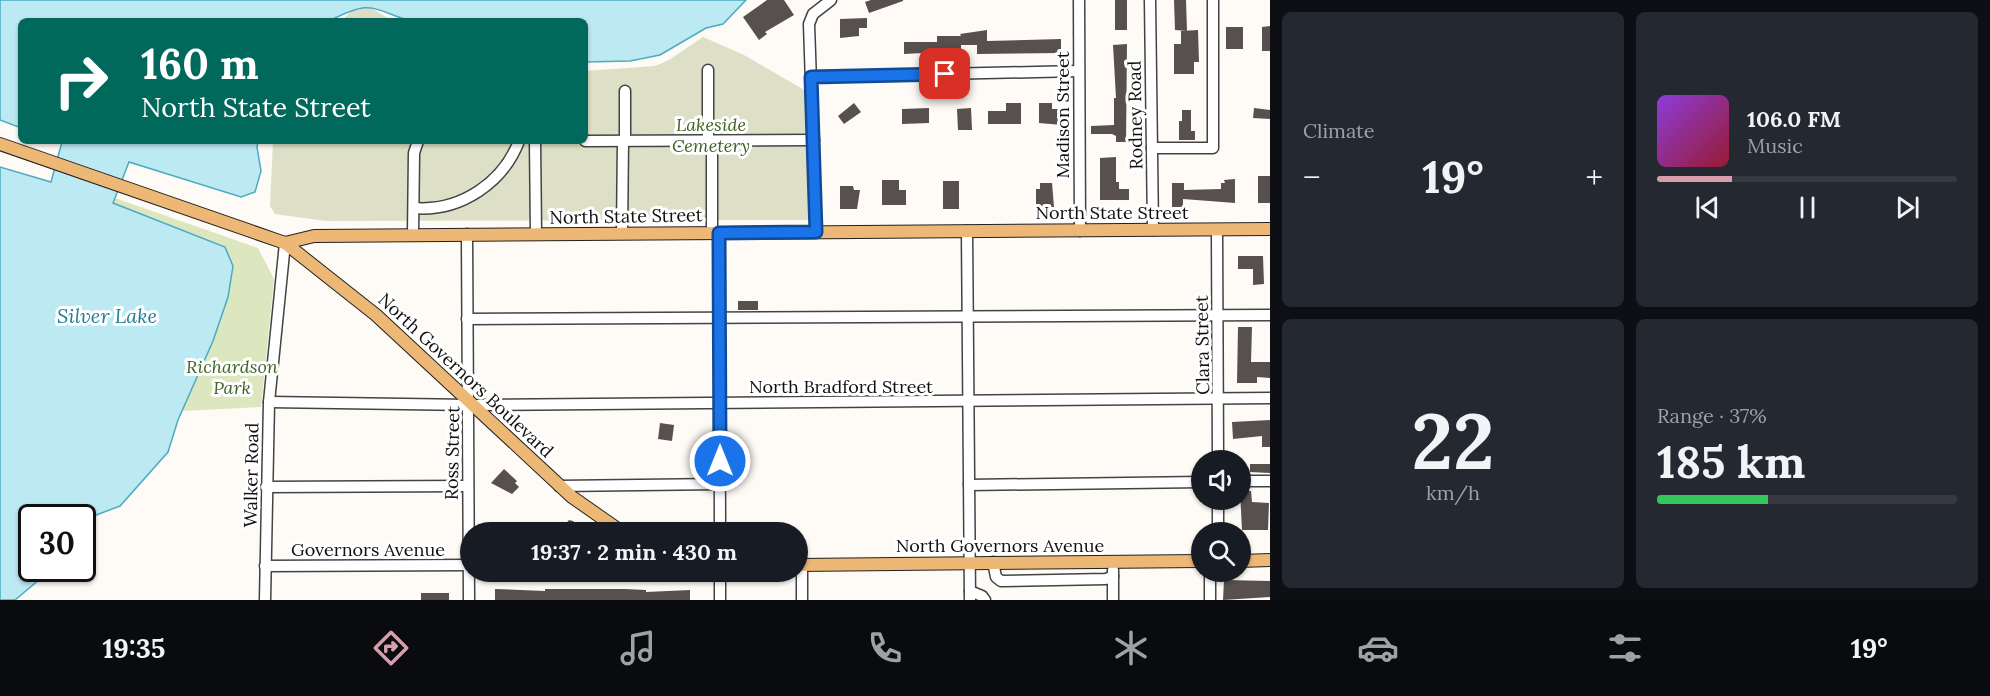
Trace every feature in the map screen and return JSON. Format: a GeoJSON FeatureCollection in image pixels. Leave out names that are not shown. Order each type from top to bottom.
{"type":"FeatureCollection","features":[{"type":"Feature","properties":{"kind":"main road"},"geometry":{"type":"LineString","coordinates":[[0,144],[285,243]]}},
{"type":"Feature","properties":{"kind":"main road","name":"North State Street"},"geometry":{"type":"LineString","coordinates":[[285,243],[314,236],[413,234],[1270,230]]}},
{"type":"Feature","properties":{"kind":"main road","name":"North Governors Boulevard"},"geometry":{"type":"LineString","coordinates":[[285,243],[376,315],[559,486],[606,522]]}},
{"type":"Feature","properties":{"kind":"main road"},"geometry":{"type":"LineString","coordinates":[[1251,561],[1270,560]]}},
{"type":"Feature","properties":{"kind":"main road","name":"North Governors Avenue"},"geometry":{"type":"LineString","coordinates":[[808,565],[1191,561]]}},
{"type":"Feature","properties":{"kind":"street"},"geometry":{"type":"LineString","coordinates":[[816,232],[810,17],[831,0]]}},
{"type":"Feature","properties":{"kind":"street","name":"Madison Street"},"geometry":{"type":"LineString","coordinates":[[1079,0],[1080,231]]}},
{"type":"Feature","properties":{"kind":"street","name":"Rodney Road"},"geometry":{"type":"LineString","coordinates":[[1150,0],[1153,230]]}},
{"type":"Feature","properties":{"kind":"street"},"geometry":{"type":"LineString","coordinates":[[1152,148],[1213,148],[1213,0]]}},
{"type":"Feature","properties":{"kind":"street"},"geometry":{"type":"LineString","coordinates":[[708,70],[719,318],[720,522]]}},
{"type":"Feature","properties":{"kind":"street"},"geometry":{"type":"LineString","coordinates":[[811,77],[1078,71]]}},
{"type":"Feature","properties":{"kind":"street"},"geometry":{"type":"LineString","coordinates":[[622,233],[625,91]]}},
{"type":"Feature","properties":{"kind":"street"},"geometry":{"type":"LineString","coordinates":[[588,141],[814,140]]}},
{"type":"Feature","properties":{"kind":"street"},"geometry":{"type":"LineString","coordinates":[[413,234],[414,153],[417,144]]}},
{"type":"Feature","properties":{"kind":"street"},"geometry":{"type":"LineString","coordinates":[[414,208],[448,204],[486,188],[502,173],[517,144]]}},
{"type":"Feature","properties":{"kind":"street"},"geometry":{"type":"LineString","coordinates":[[535,144],[536,234]]}},
{"type":"Feature","properties":{"kind":"street","name":"Clara Street"},"geometry":{"type":"LineString","coordinates":[[1217,230],[1218,450]]}},
{"type":"Feature","properties":{"kind":"street"},"geometry":{"type":"LineString","coordinates":[[968,231],[970,595],[982,596],[985,600]]}},
{"type":"Feature","properties":{"kind":"street","name":"Ross Street"},"geometry":{"type":"LineString","coordinates":[[467,234],[470,405],[469,522]]}},
{"type":"Feature","properties":{"kind":"street","name":"Walker Road"},"geometry":{"type":"LineString","coordinates":[[265,600],[269,402],[285,243]]}},
{"type":"Feature","properties":{"kind":"street"},"geometry":{"type":"LineString","coordinates":[[467,319],[1270,315]]}},
{"type":"Feature","properties":{"kind":"street","name":"North Bradford Street"},"geometry":{"type":"LineString","coordinates":[[269,402],[470,405],[1270,398]]}},
{"type":"Feature","properties":{"kind":"street"},"geometry":{"type":"LineString","coordinates":[[969,485],[1191,482]]}},
{"type":"Feature","properties":{"kind":"street"},"geometry":{"type":"LineString","coordinates":[[559,486],[720,484]]}},
{"type":"Feature","properties":{"kind":"street"},"geometry":{"type":"LineString","coordinates":[[266,487],[468,486]]}},
{"type":"Feature","properties":{"kind":"street"},"geometry":{"type":"LineString","coordinates":[[993,562],[996,577],[1001,580],[1106,579],[1113,576]]}},
{"type":"Feature","properties":{"kind":"street"},"geometry":{"type":"LineString","coordinates":[[1113,563],[1113,600]]}},
{"type":"Feature","properties":{"kind":"street","name":"Governors Avenue"},"geometry":{"type":"LineString","coordinates":[[265,566],[460,565]]}},
{"type":"Feature","properties":{"kind":"street","name":"Ross Street"},"geometry":{"type":"LineString","coordinates":[[469,600],[470,582]]}},
{"type":"Feature","properties":{"kind":"street"},"geometry":{"type":"LineString","coordinates":[[720,582],[720,600]]}},
{"type":"Feature","properties":{"kind":"street"},"geometry":{"type":"LineString","coordinates":[[801,582],[802,600]]}},
{"type":"Feature","properties":{"kind":"street"},"geometry":{"type":"LineString","coordinates":[[1210,582],[1210,600]]}},
{"type":"Feature","properties":{"kind":"green space"},"geometry":{"type":"Polygon","coordinates":[[[371,8],[388,18],[345,18],[352,10],[371,8]]]}},
{"type":"Feature","properties":{"kind":"green space","name":"Lakeside Cemetery"},"geometry":{"type":"Polygon","coordinates":[[[703,37],[744,55],[806,91],[809,220],[326,221],[275,214],[270,206],[273,144],[588,144],[588,71],[655,66],[669,60],[703,37]]]}},
{"type":"Feature","properties":{"kind":"green space","name":"Richardson Park"},"geometry":{"type":"Polygon","coordinates":[[[115,198],[258,248],[274,279],[261,407],[182,411],[213,341],[113,203],[115,198]]]}},
{"type":"Feature","properties":{"kind":"water"},"geometry":{"type":"Polygon","coordinates":[[[0,0],[746,0],[723,24],[706,28],[660,55],[630,61],[588,62],[588,18],[402,18],[377,9],[362,8],[336,18],[18,18],[18,127],[0,120],[0,0]]]}},
{"type":"Feature","properties":{"kind":"water","name":"Silver Lake"},"geometry":{"type":"Polygon","coordinates":[[[61,144],[258,144],[261,171],[255,192],[241,197],[129,162],[113,203],[225,247],[233,266],[228,297],[213,341],[178,420],[168,452],[120,506],[96,515],[96,504],[18,504],[18,582],[36,582],[15,600],[0,600],[0,167],[51,182],[61,144]]]}},
{"type":"Feature","properties":{"kind":"building"},"geometry":{"type":"Polygon","coordinates":[[[767,0],[784,0],[794,15],[765,32],[767,34],[759,40],[743,17],[767,0]]]}},
{"type":"Feature","properties":{"kind":"building"},"geometry":{"type":"Polygon","coordinates":[[[871,0],[903,1],[869,13],[865,2],[871,0]]]}},
{"type":"Feature","properties":{"kind":"building"},"geometry":{"type":"Polygon","coordinates":[[[1115,0],[1127,0],[1127,30],[1115,30],[1115,0]]]}},
{"type":"Feature","properties":{"kind":"building"},"geometry":{"type":"Polygon","coordinates":[[[1174,0],[1186,0],[1187,31],[1175,30],[1174,0]]]}},
{"type":"Feature","properties":{"kind":"building"},"geometry":{"type":"Polygon","coordinates":[[[867,18],[867,28],[859,28],[859,36],[840,38],[840,19],[867,18]]]}},
{"type":"Feature","properties":{"kind":"building"},"geometry":{"type":"Polygon","coordinates":[[[1270,26],[1270,51],[1262,51],[1262,27],[1270,26]]]}},
{"type":"Feature","properties":{"kind":"building"},"geometry":{"type":"Polygon","coordinates":[[[1226,27],[1243,27],[1243,49],[1226,49],[1226,27]]]}},
{"type":"Feature","properties":{"kind":"building"},"geometry":{"type":"Polygon","coordinates":[[[987,30],[987,41],[1061,39],[1061,53],[977,54],[977,45],[961,45],[961,51],[904,54],[904,42],[937,42],[937,36],[961,36],[960,34],[987,30]]]}},
{"type":"Feature","properties":{"kind":"building"},"geometry":{"type":"Polygon","coordinates":[[[1198,30],[1199,62],[1194,62],[1194,74],[1174,74],[1174,44],[1181,44],[1181,31],[1198,30]]]}},
{"type":"Feature","properties":{"kind":"building"},"geometry":{"type":"Polygon","coordinates":[[[1127,44],[1126,142],[1116,142],[1116,136],[1112,134],[1091,134],[1091,126],[1114,125],[1114,98],[1116,98],[1113,45],[1127,44]]]}},
{"type":"Feature","properties":{"kind":"building"},"geometry":{"type":"Polygon","coordinates":[[[854,103],[861,112],[844,124],[838,116],[854,103]]]}},
{"type":"Feature","properties":{"kind":"building"},"geometry":{"type":"Polygon","coordinates":[[[1006,103],[1021,103],[1021,124],[988,124],[988,111],[1006,111],[1006,103]]]}},
{"type":"Feature","properties":{"kind":"building"},"geometry":{"type":"Polygon","coordinates":[[[1039,103],[1052,103],[1052,109],[1068,109],[1068,121],[1062,121],[1062,125],[1039,123],[1039,103]]]}},
{"type":"Feature","properties":{"kind":"building"},"geometry":{"type":"Polygon","coordinates":[[[929,108],[929,123],[902,124],[902,109],[929,108]]]}},
{"type":"Feature","properties":{"kind":"building"},"geometry":{"type":"Polygon","coordinates":[[[971,108],[972,130],[958,130],[957,109],[971,108]]]}},
{"type":"Feature","properties":{"kind":"building"},"geometry":{"type":"Polygon","coordinates":[[[1254,108],[1270,110],[1270,119],[1253,118],[1254,108]]]}},
{"type":"Feature","properties":{"kind":"building"},"geometry":{"type":"Polygon","coordinates":[[[1182,110],[1191,110],[1191,131],[1195,131],[1195,140],[1179,140],[1179,121],[1182,121],[1182,110]]]}},
{"type":"Feature","properties":{"kind":"building"},"geometry":{"type":"Polygon","coordinates":[[[1116,157],[1116,182],[1119,182],[1119,189],[1129,189],[1129,200],[1100,200],[1100,158],[1116,157]]]}},
{"type":"Feature","properties":{"kind":"building"},"geometry":{"type":"Polygon","coordinates":[[[1258,176],[1270,176],[1270,203],[1258,203],[1258,176]]]}},
{"type":"Feature","properties":{"kind":"building"},"geometry":{"type":"Polygon","coordinates":[[[1235,179],[1235,203],[1183,199],[1183,207],[1172,207],[1172,183],[1184,183],[1184,190],[1221,189],[1221,183],[1225,183],[1224,180],[1235,179]]]}},
{"type":"Feature","properties":{"kind":"building"},"geometry":{"type":"Polygon","coordinates":[[[882,180],[899,180],[899,190],[906,190],[906,205],[882,205],[882,180]]]}},
{"type":"Feature","properties":{"kind":"building"},"geometry":{"type":"Polygon","coordinates":[[[943,181],[959,181],[959,209],[943,209],[943,181]]]}},
{"type":"Feature","properties":{"kind":"building"},"geometry":{"type":"Polygon","coordinates":[[[1040,183],[1052,183],[1054,207],[1036,208],[1036,189],[1040,189],[1040,183]]]}},
{"type":"Feature","properties":{"kind":"building"},"geometry":{"type":"Polygon","coordinates":[[[840,186],[853,186],[854,190],[860,190],[857,209],[840,209],[840,186]]]}},
{"type":"Feature","properties":{"kind":"building"},"geometry":{"type":"Polygon","coordinates":[[[1238,256],[1263,256],[1264,284],[1253,285],[1253,269],[1238,269],[1238,256]]]}},
{"type":"Feature","properties":{"kind":"building"},"geometry":{"type":"Polygon","coordinates":[[[738,301],[758,301],[758,310],[738,310],[738,301]]]}},
{"type":"Feature","properties":{"kind":"building"},"geometry":{"type":"Polygon","coordinates":[[[1238,327],[1252,327],[1251,362],[1270,362],[1270,378],[1257,377],[1257,383],[1237,383],[1238,327]]]}},
{"type":"Feature","properties":{"kind":"building"},"geometry":{"type":"Polygon","coordinates":[[[1270,420],[1270,447],[1262,447],[1262,436],[1233,439],[1232,422],[1270,420]]]}},
{"type":"Feature","properties":{"kind":"building"},"geometry":{"type":"Polygon","coordinates":[[[660,423],[674,425],[672,441],[658,439],[660,423]]]}},
{"type":"Feature","properties":{"kind":"building"},"geometry":{"type":"Polygon","coordinates":[[[1251,464],[1270,464],[1270,473],[1251,472],[1251,464]]]}},
{"type":"Feature","properties":{"kind":"building"},"geometry":{"type":"Polygon","coordinates":[[[504,469],[517,481],[515,483],[519,487],[512,494],[491,483],[504,469]]]}},
{"type":"Feature","properties":{"kind":"building"},"geometry":{"type":"Polygon","coordinates":[[[1251,491],[1252,502],[1269,503],[1268,530],[1251,530],[1251,522],[1242,522],[1241,510],[1251,510],[1251,491]]]}},
{"type":"Feature","properties":{"kind":"building"},"geometry":{"type":"Polygon","coordinates":[[[1270,581],[1270,597],[1223,600],[1224,582],[1270,581]]]}},
{"type":"Feature","properties":{"kind":"building"},"geometry":{"type":"Polygon","coordinates":[[[495,589],[545,591],[545,589],[625,589],[646,590],[646,592],[690,590],[690,600],[495,600],[495,589]]]}},
{"type":"Feature","properties":{"kind":"building"},"geometry":{"type":"Polygon","coordinates":[[[421,593],[449,593],[449,600],[421,600],[421,593]]]}},
{"type":"Feature","properties":{"kind":"route"},"geometry":{"type":"LineString","coordinates":[[720,461],[719,233],[816,232],[811,77],[945,74]]}}]}
